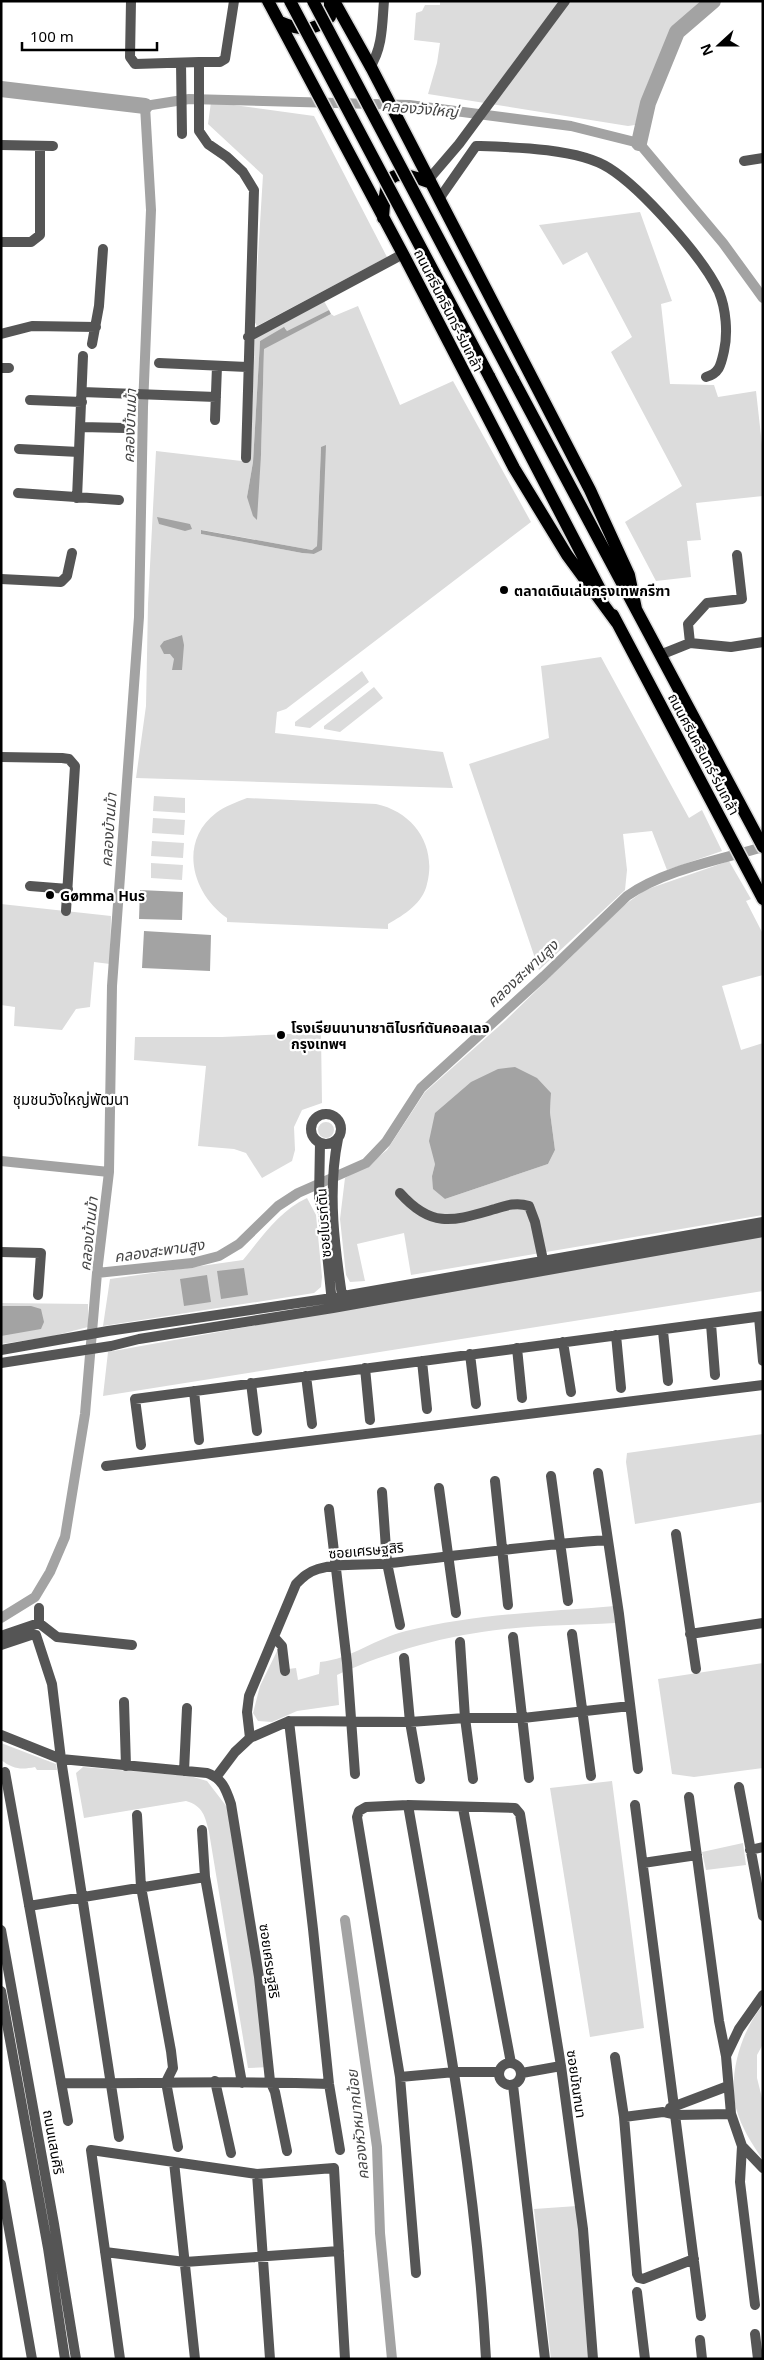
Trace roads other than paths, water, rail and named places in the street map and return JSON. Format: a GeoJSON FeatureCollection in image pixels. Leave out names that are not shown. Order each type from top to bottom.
{"type":"FeatureCollection","features":[{"type":"Feature","properties":{"kind":"main road","name":"ถนนศรีนครินทร์-ร่มเกล้า"},"geometry":{"type":"LineString","coordinates":[[268,1],[403,254],[514,468],[567,555],[617,623]]}},
{"type":"Feature","properties":{"kind":"main road","name":"ถนนศรีนครินทร์-ร่มเกล้า"},"geometry":{"type":"LineString","coordinates":[[290,1],[582,550],[617,623],[763,899]]}},
{"type":"Feature","properties":{"kind":"main road","name":"ถนนศรีนครินทร์-ร่มเกล้า"},"geometry":{"type":"LineString","coordinates":[[314,1],[763,847]]}},
{"type":"Feature","properties":{"kind":"main road"},"geometry":{"type":"LineString","coordinates":[[280,22],[298,30],[316,25],[330,16],[330,1]]}},
{"type":"Feature","properties":{"kind":"main road","name":"ถนนศรีนครินทร์-ร่มเกล้า"},"geometry":{"type":"LineString","coordinates":[[334,1],[409,140],[616,542],[629,575],[636,609]]}},
{"type":"Feature","properties":{"kind":"main road"},"geometry":{"type":"LineString","coordinates":[[384,218],[385,188],[393,178],[407,174],[430,181]]}},
{"type":"Feature","properties":{"kind":"street"},"geometry":{"type":"LineString","coordinates":[[131,1],[130,52],[132,61],[140,65],[181,67],[198,66],[220,62],[225,59],[234,1]]}},
{"type":"Feature","properties":{"kind":"street"},"geometry":{"type":"LineString","coordinates":[[371,68],[377,57],[381,41],[384,1]]}},
{"type":"Feature","properties":{"kind":"street"},"geometry":{"type":"LineString","coordinates":[[430,181],[565,1]]}},
{"type":"Feature","properties":{"kind":"street"},"geometry":{"type":"LineString","coordinates":[[198,66],[199,131],[208,144],[227,157],[243,172],[254,190],[247,367],[246,458]]}},
{"type":"Feature","properties":{"kind":"street"},"geometry":{"type":"LineString","coordinates":[[181,67],[181,130]]}},
{"type":"Feature","properties":{"kind":"street"},"geometry":{"type":"LineString","coordinates":[[1,145],[53,146]]}},
{"type":"Feature","properties":{"kind":"street"},"geometry":{"type":"LineString","coordinates":[[1,242],[31,242],[40,235],[40,146]]}},
{"type":"Feature","properties":{"kind":"street"},"geometry":{"type":"LineString","coordinates":[[438,199],[476,146],[539,149],[582,158],[608,167],[643,196],[706,269],[720,293],[725,318],[726,341],[720,368],[714,374],[706,377]]}},
{"type":"Feature","properties":{"kind":"street"},"geometry":{"type":"LineString","coordinates":[[744,161],[763,158]]}},
{"type":"Feature","properties":{"kind":"street"},"geometry":{"type":"LineString","coordinates":[[92,344],[96,327],[103,249]]}},
{"type":"Feature","properties":{"kind":"street"},"geometry":{"type":"LineString","coordinates":[[248,337],[403,254]]}},
{"type":"Feature","properties":{"kind":"street"},"geometry":{"type":"LineString","coordinates":[[1,334],[32,326],[96,327]]}},
{"type":"Feature","properties":{"kind":"street"},"geometry":{"type":"LineString","coordinates":[[77,498],[83,356]]}},
{"type":"Feature","properties":{"kind":"street"},"geometry":{"type":"LineString","coordinates":[[159,363],[247,367]]}},
{"type":"Feature","properties":{"kind":"street"},"geometry":{"type":"LineString","coordinates":[[215,420],[217,366]]}},
{"type":"Feature","properties":{"kind":"street"},"geometry":{"type":"LineString","coordinates":[[82,392],[216,397]]}},
{"type":"Feature","properties":{"kind":"street"},"geometry":{"type":"LineString","coordinates":[[30,400],[82,402]]}},
{"type":"Feature","properties":{"kind":"street"},"geometry":{"type":"LineString","coordinates":[[81,427],[126,428]]}},
{"type":"Feature","properties":{"kind":"street"},"geometry":{"type":"LineString","coordinates":[[19,449],[79,452]]}},
{"type":"Feature","properties":{"kind":"street"},"geometry":{"type":"LineString","coordinates":[[18,493],[119,500]]}},
{"type":"Feature","properties":{"kind":"street"},"geometry":{"type":"LineString","coordinates":[[1,579],[61,582],[67,576],[72,552]]}},
{"type":"Feature","properties":{"kind":"street"},"geometry":{"type":"LineString","coordinates":[[690,643],[688,624],[707,603],[742,599],[737,555]]}},
{"type":"Feature","properties":{"kind":"street"},"geometry":{"type":"LineString","coordinates":[[660,655],[690,643],[731,647],[763,642]]}},
{"type":"Feature","properties":{"kind":"street"},"geometry":{"type":"LineString","coordinates":[[1,757],[62,758],[69,759],[75,766],[66,911]]}},
{"type":"Feature","properties":{"kind":"street"},"geometry":{"type":"LineString","coordinates":[[30,886],[68,889]]}},
{"type":"Feature","properties":{"kind":"street","name":"ซอยไบรท์ตัน"},"geometry":{"type":"LineString","coordinates":[[326,1114],[335,1117],[340,1123],[342,1130],[338,1140],[333,1208],[338,1302],[319,1199],[318,1169],[320,1143],[313,1135],[312,1126],[317,1118],[326,1114]]}},
{"type":"Feature","properties":{"kind":"street"},"geometry":{"type":"LineString","coordinates":[[320,1143],[329,1144],[338,1140]]}},
{"type":"Feature","properties":{"kind":"street"},"geometry":{"type":"LineString","coordinates":[[400,1193],[410,1205],[423,1214],[443,1219],[462,1218],[512,1204],[529,1206],[535,1222],[543,1260]]}},
{"type":"Feature","properties":{"kind":"street"},"geometry":{"type":"LineString","coordinates":[[1,1362],[111,1346],[543,1260],[763,1222]]}},
{"type":"Feature","properties":{"kind":"street"},"geometry":{"type":"LineString","coordinates":[[1,1350],[108,1331],[338,1302],[763,1232]]}},
{"type":"Feature","properties":{"kind":"street"},"geometry":{"type":"LineString","coordinates":[[1,1252],[42,1253],[38,1295]]}},
{"type":"Feature","properties":{"kind":"street"},"geometry":{"type":"LineString","coordinates":[[141,1444],[135,1399],[365,1368],[761,1317],[763,1361]]}},
{"type":"Feature","properties":{"kind":"street"},"geometry":{"type":"LineString","coordinates":[[711,1324],[715,1375]]}},
{"type":"Feature","properties":{"kind":"street"},"geometry":{"type":"LineString","coordinates":[[663,1331],[668,1381]]}},
{"type":"Feature","properties":{"kind":"street"},"geometry":{"type":"LineString","coordinates":[[616,1335],[621,1388]]}},
{"type":"Feature","properties":{"kind":"street"},"geometry":{"type":"LineString","coordinates":[[563,1342],[571,1392]]}},
{"type":"Feature","properties":{"kind":"street"},"geometry":{"type":"LineString","coordinates":[[516,1348],[522,1398]]}},
{"type":"Feature","properties":{"kind":"street"},"geometry":{"type":"LineString","coordinates":[[470,1354],[476,1404]]}},
{"type":"Feature","properties":{"kind":"street"},"geometry":{"type":"LineString","coordinates":[[422,1361],[427,1409]]}},
{"type":"Feature","properties":{"kind":"street"},"geometry":{"type":"LineString","coordinates":[[365,1368],[370,1420]]}},
{"type":"Feature","properties":{"kind":"street"},"geometry":{"type":"LineString","coordinates":[[306,1376],[312,1424]]}},
{"type":"Feature","properties":{"kind":"street"},"geometry":{"type":"LineString","coordinates":[[251,1384],[257,1432]]}},
{"type":"Feature","properties":{"kind":"street"},"geometry":{"type":"LineString","coordinates":[[106,1466],[763,1385]]}},
{"type":"Feature","properties":{"kind":"street"},"geometry":{"type":"LineString","coordinates":[[194,1391],[199,1440]]}},
{"type":"Feature","properties":{"kind":"street"},"geometry":{"type":"LineString","coordinates":[[598,1472],[607,1540],[620,1614],[638,1769]]}},
{"type":"Feature","properties":{"kind":"street"},"geometry":{"type":"LineString","coordinates":[[551,1476],[568,1602]]}},
{"type":"Feature","properties":{"kind":"street"},"geometry":{"type":"LineString","coordinates":[[495,1482],[508,1605]]}},
{"type":"Feature","properties":{"kind":"street"},"geometry":{"type":"LineString","coordinates":[[439,1488],[456,1613]]}},
{"type":"Feature","properties":{"kind":"street"},"geometry":{"type":"LineString","coordinates":[[382,1492],[387,1563],[400,1625]]}},
{"type":"Feature","properties":{"kind":"street"},"geometry":{"type":"LineString","coordinates":[[329,1509],[353,1721],[355,1774]]}},
{"type":"Feature","properties":{"kind":"street"},"geometry":{"type":"LineString","coordinates":[[676,1534],[696,1669]]}},
{"type":"Feature","properties":{"kind":"street","name":"ซอยเศรษฐสิริ"},"geometry":{"type":"LineString","coordinates":[[250,1738],[247,1712],[250,1696],[296,1584],[306,1573],[319,1568],[336,1566],[387,1563],[559,1543],[607,1540]]}},
{"type":"Feature","properties":{"kind":"street"},"geometry":{"type":"LineString","coordinates":[[39,1608],[39,1622]]}},
{"type":"Feature","properties":{"kind":"street"},"geometry":{"type":"LineString","coordinates":[[1,1636],[39,1622]]}},
{"type":"Feature","properties":{"kind":"street"},"geometry":{"type":"LineString","coordinates":[[39,1622],[57,1637],[132,1645]]}},
{"type":"Feature","properties":{"kind":"street"},"geometry":{"type":"LineString","coordinates":[[690,1634],[763,1623]]}},
{"type":"Feature","properties":{"kind":"street"},"geometry":{"type":"LineString","coordinates":[[1,1645],[30,1634],[36,1635],[40,1640],[52,1684],[61,1759],[84,1898],[119,2137]]}},
{"type":"Feature","properties":{"kind":"street"},"geometry":{"type":"LineString","coordinates":[[572,1634],[591,1776]]}},
{"type":"Feature","properties":{"kind":"street"},"geometry":{"type":"LineString","coordinates":[[274,1637],[282,1646],[285,1671]]}},
{"type":"Feature","properties":{"kind":"street"},"geometry":{"type":"LineString","coordinates":[[513,1637],[530,1778]]}},
{"type":"Feature","properties":{"kind":"street"},"geometry":{"type":"LineString","coordinates":[[460,1642],[465,1718],[473,1779]]}},
{"type":"Feature","properties":{"kind":"street"},"geometry":{"type":"LineString","coordinates":[[404,1658],[410,1722],[420,1778]]}},
{"type":"Feature","properties":{"kind":"street"},"geometry":{"type":"LineString","coordinates":[[124,1702],[126,1766]]}},
{"type":"Feature","properties":{"kind":"street"},"geometry":{"type":"LineString","coordinates":[[1,1735],[61,1759],[207,1773],[217,1776],[235,1752],[250,1738],[289,1721],[410,1722],[465,1718],[523,1718],[630,1706]]}},
{"type":"Feature","properties":{"kind":"street"},"geometry":{"type":"LineString","coordinates":[[184,1771],[187,1708]]}},
{"type":"Feature","properties":{"kind":"street"},"geometry":{"type":"LineString","coordinates":[[289,1721],[329,2084],[340,2150]]}},
{"type":"Feature","properties":{"kind":"street"},"geometry":{"type":"LineString","coordinates":[[5,1772],[68,2120]]}},
{"type":"Feature","properties":{"kind":"street","name":"ซอยเศรษฐสิริ"},"geometry":{"type":"LineString","coordinates":[[217,1776],[226,1788],[231,1804],[259,1977],[270,2081],[275,2092],[287,2151]]}},
{"type":"Feature","properties":{"kind":"street"},"geometry":{"type":"LineString","coordinates":[[739,1788],[763,1916]]}},
{"type":"Feature","properties":{"kind":"street"},"geometry":{"type":"LineString","coordinates":[[689,1797],[719,2021],[726,2056],[731,2114],[742,2146],[740,2182],[755,2305]]}},
{"type":"Feature","properties":{"kind":"street"},"geometry":{"type":"LineString","coordinates":[[408,1805],[455,2072],[478,2260],[486,2359]]}},
{"type":"Feature","properties":{"kind":"street"},"geometry":{"type":"LineString","coordinates":[[416,2273],[400,2077],[357,1817],[359,1811],[366,1807],[408,1805],[463,1808],[511,2063]]}},
{"type":"Feature","properties":{"kind":"street"},"geometry":{"type":"LineString","coordinates":[[635,1805],[676,2110],[701,2316]]}},
{"type":"Feature","properties":{"kind":"street","name":"ซอยมัณฑนา"},"geometry":{"type":"LineString","coordinates":[[463,1808],[515,1808],[520,1814],[561,2066],[583,2229],[593,2359]]}},
{"type":"Feature","properties":{"kind":"street"},"geometry":{"type":"LineString","coordinates":[[136,1815],[141,1886],[171,2051],[173,2068],[166,2082],[178,2147]]}},
{"type":"Feature","properties":{"kind":"street"},"geometry":{"type":"LineString","coordinates":[[202,1830],[205,1877],[242,2083]]}},
{"type":"Feature","properties":{"kind":"street"},"geometry":{"type":"LineString","coordinates":[[750,1850],[763,1848]]}},
{"type":"Feature","properties":{"kind":"street"},"geometry":{"type":"LineString","coordinates":[[643,1863],[697,1855]]}},
{"type":"Feature","properties":{"kind":"street"},"geometry":{"type":"LineString","coordinates":[[29,1906],[84,1898],[141,1886],[205,1877]]}},
{"type":"Feature","properties":{"kind":"street","name":"ถนนแสนศิริ"},"geometry":{"type":"LineString","coordinates":[[1,1930],[54,2221],[76,2359]]}},
{"type":"Feature","properties":{"kind":"street","name":"ถนนแสนศิริ"},"geometry":{"type":"LineString","coordinates":[[1,1991],[43,2222],[64,2359]]}},
{"type":"Feature","properties":{"kind":"street"},"geometry":{"type":"LineString","coordinates":[[726,2056],[739,2029],[763,1995]]}},
{"type":"Feature","properties":{"kind":"street"},"geometry":{"type":"LineString","coordinates":[[13,2055],[24,2053]]}},
{"type":"Feature","properties":{"kind":"street"},"geometry":{"type":"LineString","coordinates":[[615,2057],[624,2117],[637,2274],[643,2279],[694,2259]]}},
{"type":"Feature","properties":{"kind":"street"},"geometry":{"type":"LineString","coordinates":[[511,2063],[519,2067],[522,2074],[520,2081],[513,2085],[503,2082],[499,2072],[503,2066],[511,2063]]}},
{"type":"Feature","properties":{"kind":"street"},"geometry":{"type":"LineString","coordinates":[[522,2074],[561,2066]]}},
{"type":"Feature","properties":{"kind":"street"},"geometry":{"type":"LineString","coordinates":[[400,2077],[455,2072],[499,2072]]}},
{"type":"Feature","properties":{"kind":"street"},"geometry":{"type":"LineString","coordinates":[[61,2083],[216,2081],[242,2083],[270,2081],[329,2084]]}},
{"type":"Feature","properties":{"kind":"street"},"geometry":{"type":"LineString","coordinates":[[216,2081],[231,2152]]}},
{"type":"Feature","properties":{"kind":"street"},"geometry":{"type":"LineString","coordinates":[[513,2085],[545,2359]]}},
{"type":"Feature","properties":{"kind":"street"},"geometry":{"type":"LineString","coordinates":[[676,2110],[728,2086]]}},
{"type":"Feature","properties":{"kind":"street"},"geometry":{"type":"LineString","coordinates":[[624,2117],[676,2110],[731,2114]]}},
{"type":"Feature","properties":{"kind":"street"},"geometry":{"type":"LineString","coordinates":[[742,2146],[763,2168]]}},
{"type":"Feature","properties":{"kind":"street"},"geometry":{"type":"LineString","coordinates":[[120,2359],[91,2150],[257,2174],[334,2168],[345,2359]]}},
{"type":"Feature","properties":{"kind":"street"},"geometry":{"type":"LineString","coordinates":[[174,2162],[196,2359]]}},
{"type":"Feature","properties":{"kind":"street"},"geometry":{"type":"LineString","coordinates":[[257,2174],[270,2359]]}},
{"type":"Feature","properties":{"kind":"street"},"geometry":{"type":"LineString","coordinates":[[1,2184],[32,2359]]}},
{"type":"Feature","properties":{"kind":"street"},"geometry":{"type":"LineString","coordinates":[[43,2222],[54,2221]]}},
{"type":"Feature","properties":{"kind":"street"},"geometry":{"type":"LineString","coordinates":[[105,2252],[185,2262],[339,2251]]}},
{"type":"Feature","properties":{"kind":"street"},"geometry":{"type":"LineString","coordinates":[[637,2292],[645,2359]]}},
{"type":"Feature","properties":{"kind":"street"},"geometry":{"type":"LineString","coordinates":[[56,2305],[68,2304]]}},
{"type":"Feature","properties":{"kind":"street"},"geometry":{"type":"LineString","coordinates":[[755,2334],[758,2359]]}},
{"type":"Feature","properties":{"kind":"street"},"geometry":{"type":"LineString","coordinates":[[700,2340],[702,2359]]}},
{"type":"Feature","properties":{"kind":"waterway"},"geometry":{"type":"LineString","coordinates":[[639,143],[648,103],[677,32],[713,1]]}},
{"type":"Feature","properties":{"kind":"waterway","name":"คลองวังใหญ่"},"geometry":{"type":"LineString","coordinates":[[1,89],[145,106]]}},
{"type":"Feature","properties":{"kind":"waterway","name":"คลองบ้านม้า"},"geometry":{"type":"LineString","coordinates":[[1,1618],[35,1597],[50,1572],[65,1537],[85,1414],[97,1273],[109,1172],[112,986],[139,617],[143,407],[151,210],[145,106],[189,99],[409,105],[571,126],[639,143],[723,243],[763,298]]}},
{"type":"Feature","properties":{"kind":"waterway","name":"คลองสะพานสูง"},"geometry":{"type":"LineString","coordinates":[[97,1273],[192,1263],[219,1256],[239,1244],[278,1206],[298,1193],[366,1163],[386,1142],[421,1088],[544,976],[627,896],[675,872],[763,847]]}},
{"type":"Feature","properties":{"kind":"waterway"},"geometry":{"type":"LineString","coordinates":[[1,1161],[109,1172]]}},
{"type":"Feature","properties":{"kind":"waterway","name":"คลองหัวหมากน้อย"},"geometry":{"type":"LineString","coordinates":[[345,1920],[377,2147],[380,2233],[392,2359]]}},
{"type":"Feature","properties":{"kind":"place","name":"ตลาดเดินเล่นกรุงเทพกรีฑา"},"geometry":{"type":"Point","coordinates":[504,590]}},
{"type":"Feature","properties":{"kind":"place","name":"Gømma Hus"},"geometry":{"type":"Point","coordinates":[50,895]}},
{"type":"Feature","properties":{"kind":"place","name":"โรงเรียนนานาชาติไบรท์ตันคอลเลจ กรุงเทพฯ"},"geometry":{"type":"Point","coordinates":[281,1035]}},
{"type":"Feature","properties":{"kind":"district","name":"ชุมชนวังใหญ่พัฒนา"},"geometry":{"type":"Point","coordinates":[71,1099]}}]}
